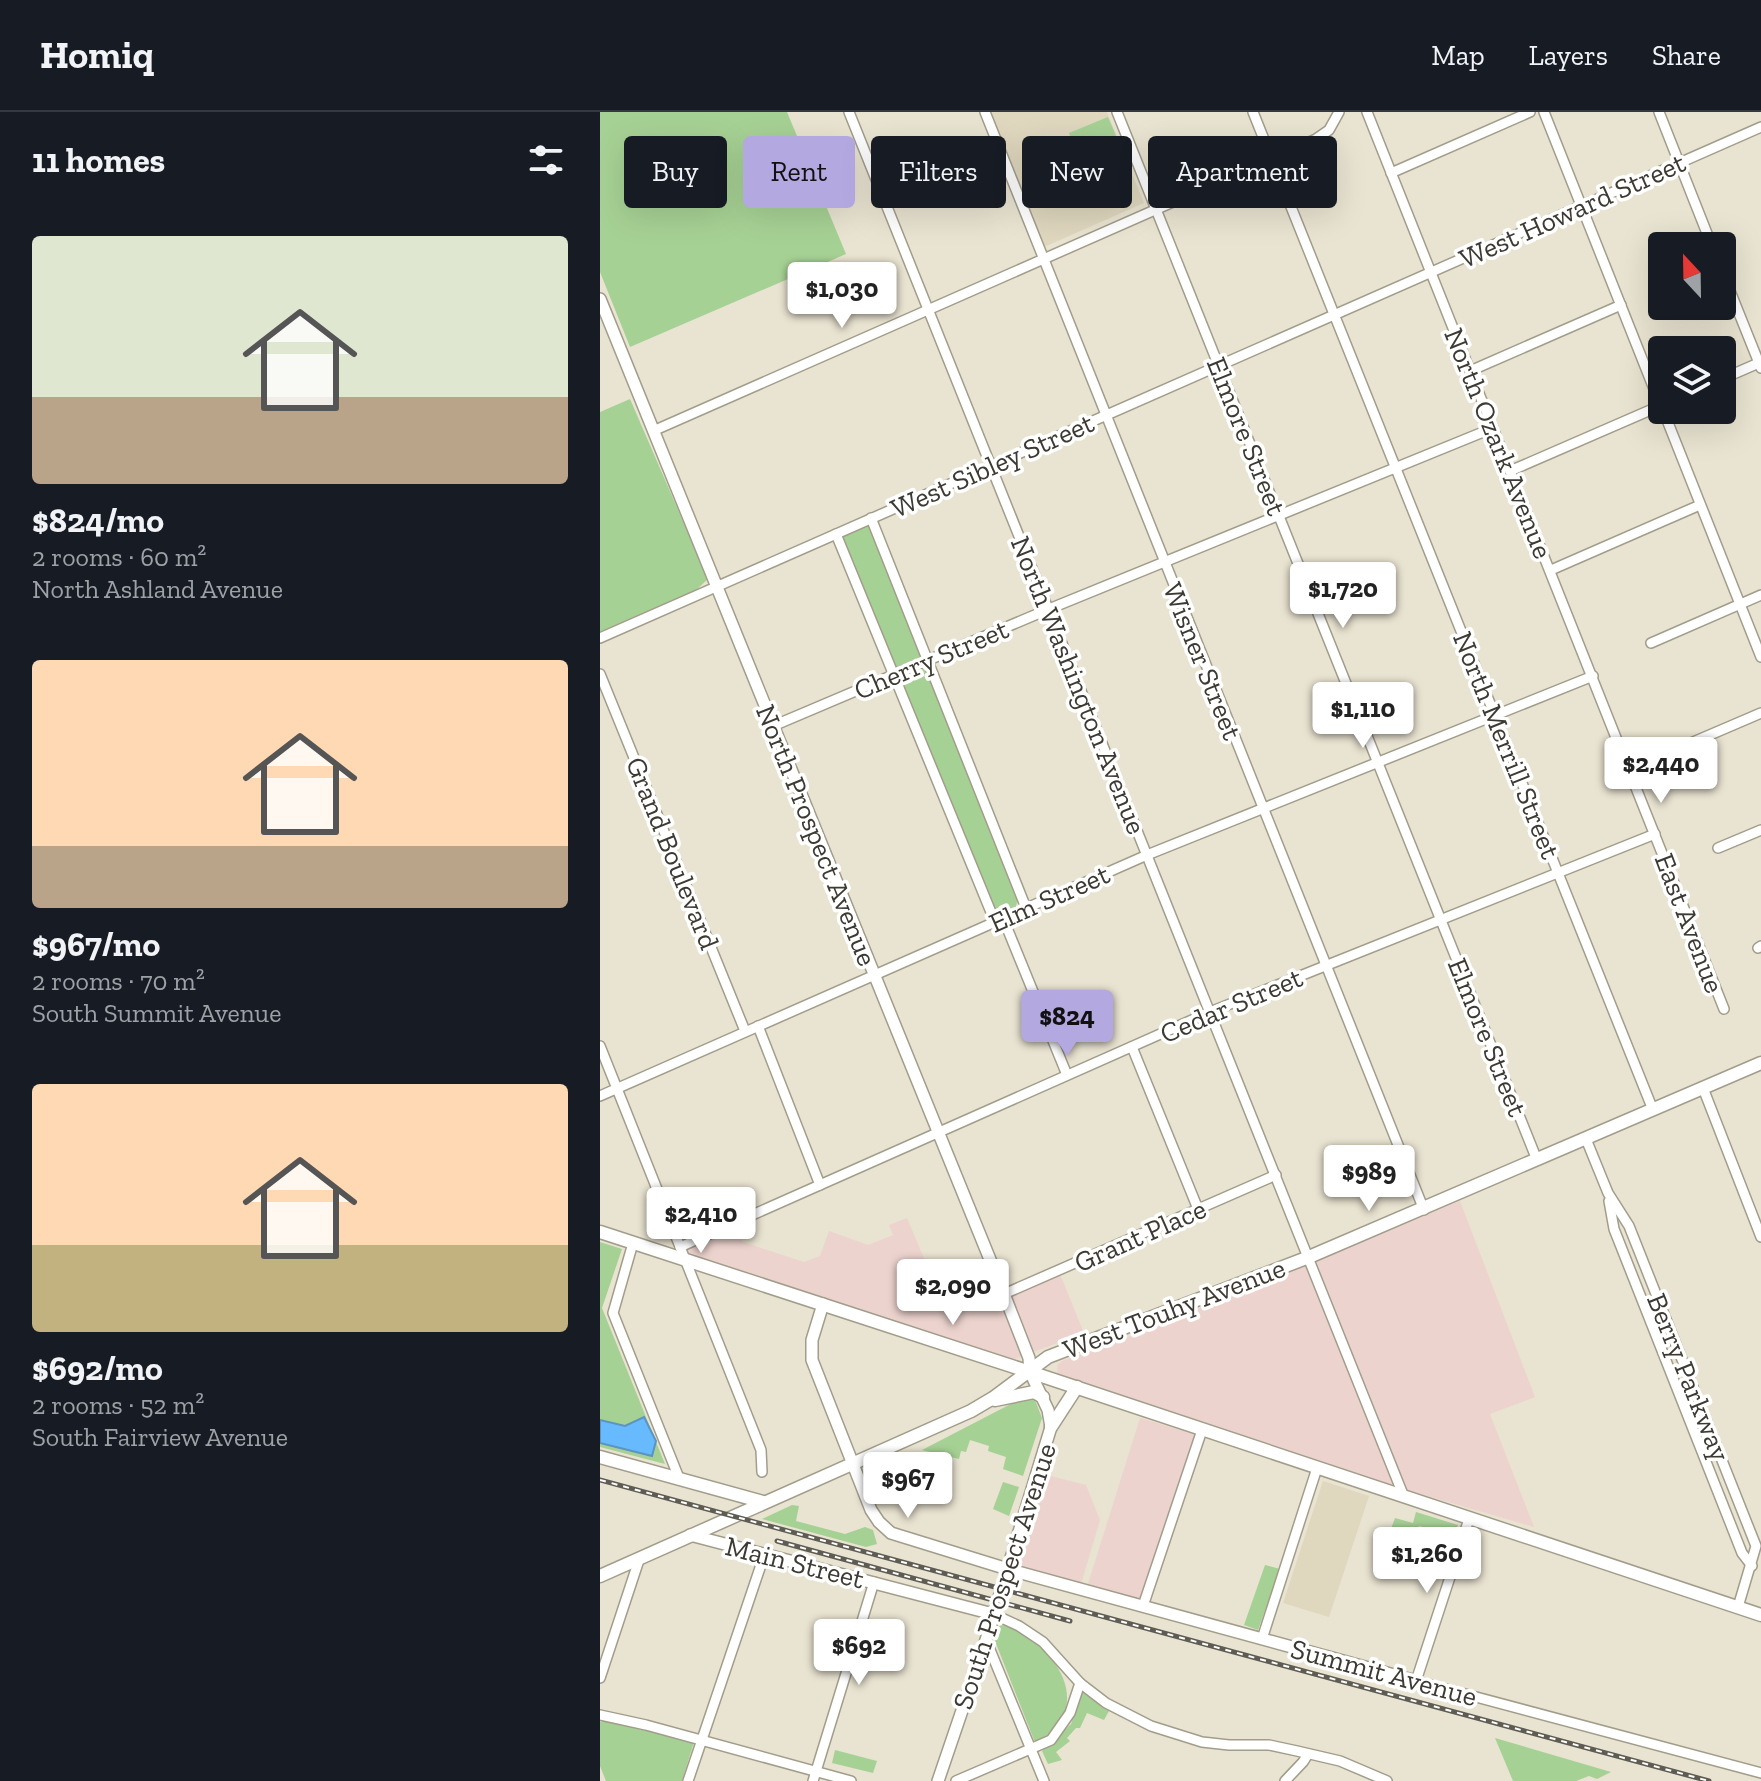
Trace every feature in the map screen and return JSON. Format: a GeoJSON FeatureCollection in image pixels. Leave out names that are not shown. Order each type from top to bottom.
{"type":"FeatureCollection","features":[{"type":"Feature","properties":{"kind":"main road","name":"West Touhy Avenue"},"geometry":{"type":"LineString","coordinates":[[600,1576],[988,1401],[1048,1357],[1424,1210],[1761,1063]]}},
{"type":"Feature","properties":{"kind":"main road"},"geometry":{"type":"LineString","coordinates":[[600,1232],[633,1243],[683,1253],[823,1304],[1761,1615]]}},
{"type":"Feature","properties":{"kind":"main road"},"geometry":{"type":"LineString","coordinates":[[1051,1427],[1077,1387]]}},
{"type":"Feature","properties":{"kind":"main road"},"geometry":{"type":"LineString","coordinates":[[988,1401],[1034,1392],[1043,1397]]}},
{"type":"Feature","properties":{"kind":"main road"},"geometry":{"type":"LineString","coordinates":[[600,1457],[763,1502]]}},
{"type":"Feature","properties":{"kind":"street","name":"North Washington Avenue"},"geometry":{"type":"LineString","coordinates":[[849,112],[1404,1497]]}},
{"type":"Feature","properties":{"kind":"street","name":"Wisner Street"},"geometry":{"type":"LineString","coordinates":[[985,112],[1424,1210]]}},
{"type":"Feature","properties":{"kind":"street","name":"Elmore Street"},"geometry":{"type":"LineString","coordinates":[[1117,112],[1537,1160]]}},
{"type":"Feature","properties":{"kind":"street","name":"North Merrill Street"},"geometry":{"type":"LineString","coordinates":[[1253,112],[1262,136]]}},
{"type":"Feature","properties":{"kind":"street"},"geometry":{"type":"LineString","coordinates":[[1320,136],[1339,112]]}},
{"type":"Feature","properties":{"kind":"street"},"geometry":{"type":"LineString","coordinates":[[1367,112],[1431,272]]}},
{"type":"Feature","properties":{"kind":"street"},"geometry":{"type":"LineString","coordinates":[[1391,173],[1530,112]]}},
{"type":"Feature","properties":{"kind":"street"},"geometry":{"type":"LineString","coordinates":[[1544,112],[1648,372]]}},
{"type":"Feature","properties":{"kind":"street"},"geometry":{"type":"LineString","coordinates":[[1659,112],[1706,232]]}},
{"type":"Feature","properties":{"kind":"street","name":"West Howard Street"},"geometry":{"type":"LineString","coordinates":[[1384,293],[1761,127]]}},
{"type":"Feature","properties":{"kind":"street","name":"North Merrill Street"},"geometry":{"type":"LineString","coordinates":[[1291,208],[1653,1110]]}},
{"type":"Feature","properties":{"kind":"street"},"geometry":{"type":"LineString","coordinates":[[653,431],[1156,209]]}},
{"type":"Feature","properties":{"kind":"street","name":"North Ozark Avenue"},"geometry":{"type":"LineString","coordinates":[[1431,272],[1568,614]]}},
{"type":"Feature","properties":{"kind":"street","name":"West Sibley Street"},"geometry":{"type":"LineString","coordinates":[[600,638],[1384,293]]}},
{"type":"Feature","properties":{"kind":"street","name":"North Prospect Avenue"},"geometry":{"type":"LineString","coordinates":[[600,299],[1004,1294],[1029,1358],[1030,1372]]}},
{"type":"Feature","properties":{"kind":"street"},"geometry":{"type":"LineString","coordinates":[[1470,371],[1621,305]]}},
{"type":"Feature","properties":{"kind":"street"},"geometry":{"type":"LineString","coordinates":[[1736,305],[1760,364],[1736,373]]}},
{"type":"Feature","properties":{"kind":"street"},"geometry":{"type":"LineString","coordinates":[[1510,471],[1648,413]]}},
{"type":"Feature","properties":{"kind":"street"},"geometry":{"type":"LineString","coordinates":[[1669,424],[1761,657]]}},
{"type":"Feature","properties":{"kind":"street","name":"Cherry Street"},"geometry":{"type":"LineString","coordinates":[[773,726],[1278,514],[1493,428]]}},
{"type":"Feature","properties":{"kind":"street"},"geometry":{"type":"LineString","coordinates":[[1551,570],[1700,505]]}},
{"type":"Feature","properties":{"kind":"street"},"geometry":{"type":"LineString","coordinates":[[871,518],[1026,908]]}},
{"type":"Feature","properties":{"kind":"street"},"geometry":{"type":"LineString","coordinates":[[836,534],[1067,1075]]}},
{"type":"Feature","properties":{"kind":"street"},"geometry":{"type":"LineString","coordinates":[[1651,643],[1761,595]]}},
{"type":"Feature","properties":{"kind":"street","name":"East Avenue"},"geometry":{"type":"LineString","coordinates":[[1568,614],[1724,1009]]}},
{"type":"Feature","properties":{"kind":"street","name":"Grand Boulevard"},"geometry":{"type":"LineString","coordinates":[[600,674],[745,1031]]}},
{"type":"Feature","properties":{"kind":"street","name":"Elm Street"},"geometry":{"type":"LineString","coordinates":[[600,1096],[1147,855],[1593,676]]}},
{"type":"Feature","properties":{"kind":"street"},"geometry":{"type":"LineString","coordinates":[[1677,749],[1761,713]]}},
{"type":"Feature","properties":{"kind":"street"},"geometry":{"type":"LineString","coordinates":[[1718,848],[1761,830]]}},
{"type":"Feature","properties":{"kind":"street","name":"Cedar Street"},"geometry":{"type":"LineString","coordinates":[[683,1253],[820,1185],[1210,1012],[1655,834]]}},
{"type":"Feature","properties":{"kind":"street"},"geometry":{"type":"LineString","coordinates":[[758,1026],[820,1185]]}},
{"type":"Feature","properties":{"kind":"street"},"geometry":{"type":"LineString","coordinates":[[600,1046],[761,1450],[762,1472]]}},
{"type":"Feature","properties":{"kind":"street"},"geometry":{"type":"LineString","coordinates":[[1132,1047],[1198,1209]]}},
{"type":"Feature","properties":{"kind":"street"},"geometry":{"type":"LineString","coordinates":[[1703,1088],[1761,1237]]}},
{"type":"Feature","properties":{"kind":"street","name":"Berry Parkway"},"geometry":{"type":"LineString","coordinates":[[1586,1139],[1608,1193],[1629,1226],[1756,1546],[1738,1607]]}},
{"type":"Feature","properties":{"kind":"street","name":"Grant Place"},"geometry":{"type":"LineString","coordinates":[[1004,1294],[1276,1175]]}},
{"type":"Feature","properties":{"kind":"street","name":"Berry Parkway"},"geometry":{"type":"LineString","coordinates":[[1608,1193],[1614,1229],[1742,1553],[1752,1566]]}},
{"type":"Feature","properties":{"kind":"street"},"geometry":{"type":"LineString","coordinates":[[633,1243],[613,1313],[679,1478]]}},
{"type":"Feature","properties":{"kind":"street","name":"Summit Avenue"},"geometry":{"type":"LineString","coordinates":[[823,1304],[812,1340],[812,1360],[874,1514],[891,1533],[1007,1569],[1761,1773]]}},
{"type":"Feature","properties":{"kind":"street","name":"South Prospect Avenue"},"geometry":{"type":"LineString","coordinates":[[938,1781],[986,1640],[1051,1427],[1043,1397],[1030,1372]]}},
{"type":"Feature","properties":{"kind":"street"},"geometry":{"type":"LineString","coordinates":[[1143,1606],[1202,1430]]}},
{"type":"Feature","properties":{"kind":"street"},"geometry":{"type":"LineString","coordinates":[[1262,1639],[1317,1468]]}},
{"type":"Feature","properties":{"kind":"street"},"geometry":{"type":"LineString","coordinates":[[1416,1681],[1469,1519]]}},
{"type":"Feature","properties":{"kind":"street","name":"Main Street"},"geometry":{"type":"LineString","coordinates":[[690,1535],[993,1614]]}},
{"type":"Feature","properties":{"kind":"street"},"geometry":{"type":"LineString","coordinates":[[688,1781],[765,1553]]}},
{"type":"Feature","properties":{"kind":"street"},"geometry":{"type":"LineString","coordinates":[[600,1678],[639,1560]]}},
{"type":"Feature","properties":{"kind":"street"},"geometry":{"type":"LineString","coordinates":[[814,1776],[874,1582]]}},
{"type":"Feature","properties":{"kind":"street"},"geometry":{"type":"LineString","coordinates":[[993,1614],[1043,1642],[1080,1683],[1124,1713],[1202,1742],[1269,1745],[1340,1761],[1387,1781]]}},
{"type":"Feature","properties":{"kind":"street"},"geometry":{"type":"LineString","coordinates":[[986,1640],[1044,1781]]}},
{"type":"Feature","properties":{"kind":"street"},"geometry":{"type":"LineString","coordinates":[[956,1781],[1051,1740],[1070,1713],[1080,1683]]}},
{"type":"Feature","properties":{"kind":"street"},"geometry":{"type":"LineString","coordinates":[[600,1715],[702,1740],[814,1776],[851,1781]]}},
{"type":"Feature","properties":{"kind":"street"},"geometry":{"type":"LineString","coordinates":[[1285,1781],[1308,1754]]}},
{"type":"Feature","properties":{"kind":"shaded area"},"geometry":{"type":"Polygon","coordinates":[[[991,112],[1107,112],[1117,136],[1022,136],[1022,191],[1006,150],[1006,136],[1000,136],[991,112]]]}},
{"type":"Feature","properties":{"kind":"shaded area"},"geometry":{"type":"Polygon","coordinates":[[[1132,173],[1144,203],[1044,247],[1029,208],[1132,208],[1132,173]]]}},
{"type":"Feature","properties":{"kind":"shaded area"},"geometry":{"type":"Polygon","coordinates":[[[1460,1201],[1535,1397],[1490,1414],[1534,1527],[1393,1486],[1067,1380],[1057,1373],[1058,1364],[1064,1360],[1104,1347],[1460,1201]]]}},
{"type":"Feature","properties":{"kind":"shaded area"},"geometry":{"type":"Polygon","coordinates":[[[907,1218],[940,1296],[998,1296],[1060,1274],[1084,1333],[1012,1360],[684,1252],[682,1244],[734,1222],[743,1242],[804,1262],[820,1256],[829,1231],[868,1245],[893,1235],[889,1225],[907,1218]]]}},
{"type":"Feature","properties":{"kind":"shaded area"},"geometry":{"type":"Polygon","coordinates":[[[1140,1418],[1197,1435],[1143,1600],[1088,1584],[1140,1418]]]}},
{"type":"Feature","properties":{"kind":"shaded area"},"geometry":{"type":"Polygon","coordinates":[[[1043,1474],[1086,1485],[1100,1520],[1081,1584],[1016,1564],[1043,1474]]]}},
{"type":"Feature","properties":{"kind":"shaded area"},"geometry":{"type":"Polygon","coordinates":[[[1323,1481],[1369,1496],[1329,1617],[1283,1603],[1323,1481]]]}},
{"type":"Feature","properties":{"kind":"green space"},"geometry":{"type":"Polygon","coordinates":[[[600,112],[787,112],[797,136],[743,136],[743,208],[827,208],[846,254],[630,347],[600,272],[600,112]]]}},
{"type":"Feature","properties":{"kind":"green space"},"geometry":{"type":"Polygon","coordinates":[[[1108,117],[1116,136],[1070,136],[1069,133],[1108,117]]]}},
{"type":"Feature","properties":{"kind":"green space"},"geometry":{"type":"Polygon","coordinates":[[[630,399],[708,579],[696,590],[600,632],[600,412],[630,399]]]}},
{"type":"Feature","properties":{"kind":"green space"},"geometry":{"type":"Polygon","coordinates":[[[865,525],[871,527],[1018,897],[1016,907],[1002,914],[993,908],[843,540],[844,535],[865,525]]]}},
{"type":"Feature","properties":{"kind":"green space"},"geometry":{"type":"Polygon","coordinates":[[[600,1242],[622,1249],[602,1308],[665,1464],[600,1447],[600,1242]]]}},
{"type":"Feature","properties":{"kind":"green space"},"geometry":{"type":"Polygon","coordinates":[[[1026,1396],[1035,1400],[1042,1418],[1023,1476],[1003,1469],[1006,1457],[988,1451],[989,1446],[970,1440],[966,1452],[961,1451],[959,1459],[922,1450],[1026,1396]]]}},
{"type":"Feature","properties":{"kind":"green space"},"geometry":{"type":"Polygon","coordinates":[[[1003,1482],[1019,1487],[1009,1516],[993,1509],[1003,1482]]]}},
{"type":"Feature","properties":{"kind":"green space"},"geometry":{"type":"Polygon","coordinates":[[[792,1505],[799,1506],[796,1521],[845,1534],[865,1527],[873,1530],[877,1544],[866,1547],[762,1519],[792,1505]]]}},
{"type":"Feature","properties":{"kind":"green space"},"geometry":{"type":"Polygon","coordinates":[[[1416,1512],[1458,1525],[1451,1542],[1445,1540],[1446,1534],[1419,1526],[1417,1531],[1411,1530],[1401,1561],[1382,1553],[1395,1518],[1413,1523],[1416,1512]]]}},
{"type":"Feature","properties":{"kind":"green space"},"geometry":{"type":"Polygon","coordinates":[[[1265,1565],[1280,1569],[1258,1630],[1244,1625],[1265,1565]]]}},
{"type":"Feature","properties":{"kind":"green space"},"geometry":{"type":"Polygon","coordinates":[[[1002,1625],[1037,1645],[1052,1659],[1062,1676],[1067,1693],[1065,1710],[1056,1727],[1037,1742],[995,1641],[998,1627],[1002,1625]]]}},
{"type":"Feature","properties":{"kind":"green space"},"geometry":{"type":"Polygon","coordinates":[[[1082,1692],[1109,1711],[1104,1720],[1087,1713],[1080,1728],[1076,1728],[1067,1738],[1070,1741],[1056,1752],[1062,1760],[1048,1764],[1042,1751],[1071,1724],[1082,1692]]]}},
{"type":"Feature","properties":{"kind":"green space"},"geometry":{"type":"Polygon","coordinates":[[[613,1721],[694,1742],[682,1781],[606,1781],[600,1766],[600,1722],[613,1721]]]}},
{"type":"Feature","properties":{"kind":"green space"},"geometry":{"type":"Polygon","coordinates":[[[1495,1738],[1611,1772],[1597,1779],[1589,1776],[1576,1781],[1513,1781],[1495,1738]]]}},
{"type":"Feature","properties":{"kind":"green space"},"geometry":{"type":"Polygon","coordinates":[[[835,1750],[877,1761],[873,1773],[832,1763],[835,1750]]]}},
{"type":"Feature","properties":{"kind":"water"},"geometry":{"type":"Polygon","coordinates":[[[644,1417],[656,1441],[652,1456],[600,1443],[600,1420],[625,1426],[644,1417]]]}},
{"type":"Feature","properties":{"kind":"railway"},"geometry":{"type":"LineString","coordinates":[[600,1480],[1709,1781]]}},
{"type":"Feature","properties":{"kind":"railway"},"geometry":{"type":"LineString","coordinates":[[777,1541],[1070,1621]]}}]}
